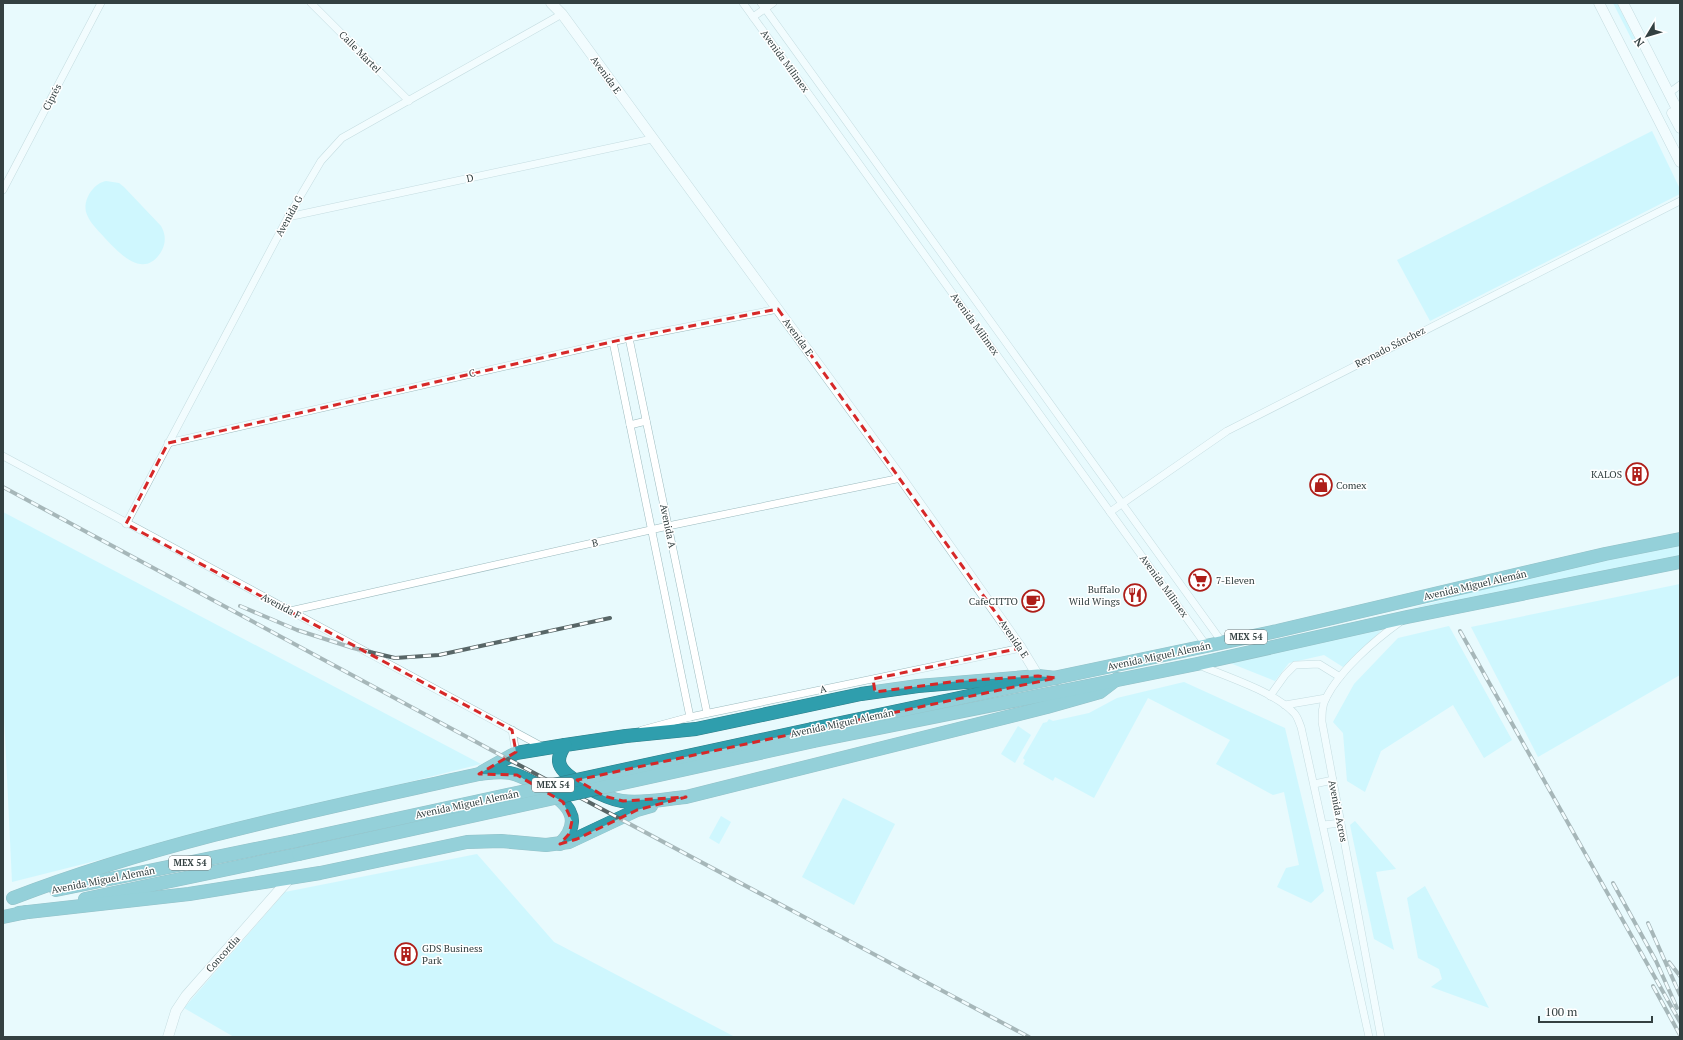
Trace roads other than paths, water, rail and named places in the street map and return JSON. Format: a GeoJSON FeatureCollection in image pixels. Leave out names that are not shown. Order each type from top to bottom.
{"type":"FeatureCollection","features":[{"type":"Feature","properties":{"kind":"highway","name":"Avenida Miguel Alemán"},"geometry":{"type":"LineString","coordinates":[[3,917],[112,894],[1605,554],[1680,539]]}},
{"type":"Feature","properties":{"kind":"highway","name":"Avenida Miguel Alemán"},"geometry":{"type":"LineString","coordinates":[[8,899],[295,842],[813,735],[1197,664],[1407,617],[1680,562]]}},
{"type":"Feature","properties":{"kind":"highway"},"geometry":{"type":"LineString","coordinates":[[479,774],[516,753],[544,748],[562,751],[626,736],[696,728],[861,694],[918,686],[1038,676],[1056,678]]}},
{"type":"Feature","properties":{"kind":"highway"},"geometry":{"type":"LineString","coordinates":[[18,914],[189,894],[290,878],[467,842],[483,841],[538,845],[560,844],[577,839],[637,810],[1047,707],[1100,692],[1117,679]]}},
{"type":"Feature","properties":{"kind":"highway"},"geometry":{"type":"LineString","coordinates":[[562,751],[559,763],[566,774],[612,799],[638,802],[686,797]]}},
{"type":"Feature","properties":{"kind":"highway"},"geometry":{"type":"LineString","coordinates":[[8,899],[123,860],[235,830],[479,774],[498,773],[517,775],[541,787],[563,802],[568,807],[572,822],[569,834],[560,844]]}},
{"type":"Feature","properties":{"kind":"main road","name":"Avenida E"},"geometry":{"type":"LineString","coordinates":[[551,3],[562,14],[901,478],[1021,648],[1038,676]]}},
{"type":"Feature","properties":{"kind":"main road"},"geometry":{"type":"LineString","coordinates":[[1599,3],[1630,65],[1672,115],[1680,128]]}},
{"type":"Feature","properties":{"kind":"main road"},"geometry":{"type":"LineString","coordinates":[[1624,3],[1669,93],[1680,162]]}},
{"type":"Feature","properties":{"kind":"main road","name":"Concordia"},"geometry":{"type":"LineString","coordinates":[[168,1037],[173,1017],[186,996],[290,878]]}},
{"type":"Feature","properties":{"kind":"street","name":"Ciprés"},"geometry":{"type":"LineString","coordinates":[[3,190],[101,3]]}},
{"type":"Feature","properties":{"kind":"street","name":"Calle Martel"},"geometry":{"type":"LineString","coordinates":[[310,3],[409,101]]}},
{"type":"Feature","properties":{"kind":"street","name":"Avenida Milimex"},"geometry":{"type":"LineString","coordinates":[[743,3],[1206,645]]}},
{"type":"Feature","properties":{"kind":"street"},"geometry":{"type":"LineString","coordinates":[[753,17],[763,6],[773,3]]}},
{"type":"Feature","properties":{"kind":"street","name":"Avenida Milimex"},"geometry":{"type":"LineString","coordinates":[[763,6],[1222,642]]}},
{"type":"Feature","properties":{"kind":"street","name":"Avenida G"},"geometry":{"type":"LineString","coordinates":[[126,524],[288,217],[321,161],[335,144],[342,138],[562,14]]}},
{"type":"Feature","properties":{"kind":"street"},"geometry":{"type":"LineString","coordinates":[[1669,93],[1680,85]]}},
{"type":"Feature","properties":{"kind":"street","name":"D"},"geometry":{"type":"LineString","coordinates":[[288,217],[652,139]]}},
{"type":"Feature","properties":{"kind":"street","name":"Reynado Sánchez"},"geometry":{"type":"LineString","coordinates":[[1110,512],[1122,502],[1227,430],[1680,201]]}},
{"type":"Feature","properties":{"kind":"street","name":"C"},"geometry":{"type":"LineString","coordinates":[[168,442],[629,338],[778,309]]}},
{"type":"Feature","properties":{"kind":"street","name":"Avenida A"},"geometry":{"type":"LineString","coordinates":[[629,338],[706,713]]}},
{"type":"Feature","properties":{"kind":"street","name":"Avenida A"},"geometry":{"type":"LineString","coordinates":[[613,342],[690,716]]}},
{"type":"Feature","properties":{"kind":"street"},"geometry":{"type":"LineString","coordinates":[[630,425],[646,421]]}},
{"type":"Feature","properties":{"kind":"street","name":"Avenida F"},"geometry":{"type":"LineString","coordinates":[[3,456],[126,524],[544,748]]}},
{"type":"Feature","properties":{"kind":"street","name":"B"},"geometry":{"type":"LineString","coordinates":[[290,611],[668,526],[901,478]]}},
{"type":"Feature","properties":{"kind":"street","name":"Avenida Acros"},"geometry":{"type":"LineString","coordinates":[[1381,1037],[1322,722],[1322,709],[1326,698],[1340,677],[1387,631],[1407,617]]}},
{"type":"Feature","properties":{"kind":"street","name":"A"},"geometry":{"type":"LineString","coordinates":[[626,736],[690,716],[1021,648]]}},
{"type":"Feature","properties":{"kind":"street","name":"Avenida Acros"},"geometry":{"type":"LineString","coordinates":[[1197,664],[1270,696],[1285,705],[1296,715],[1301,727],[1314,784],[1369,1037]]}},
{"type":"Feature","properties":{"kind":"street"},"geometry":{"type":"LineString","coordinates":[[1270,696],[1284,675],[1295,665],[1319,664],[1340,677]]}},
{"type":"Feature","properties":{"kind":"street"},"geometry":{"type":"LineString","coordinates":[[1285,705],[1326,698]]}},
{"type":"Feature","properties":{"kind":"street"},"geometry":{"type":"LineString","coordinates":[[512,730],[516,753]]}},
{"type":"Feature","properties":{"kind":"street"},"geometry":{"type":"LineString","coordinates":[[1314,784],[1333,780]]}},
{"type":"Feature","properties":{"kind":"street"},"geometry":{"type":"LineString","coordinates":[[1323,825],[1341,823]]}},
{"type":"Feature","properties":{"kind":"railway"},"geometry":{"type":"LineString","coordinates":[[3,487],[1029,1037]]}},
{"type":"Feature","properties":{"kind":"railway"},"geometry":{"type":"LineString","coordinates":[[240,606],[297,630],[353,648],[395,658],[439,655],[610,618]]}},
{"type":"Feature","properties":{"kind":"railway"},"geometry":{"type":"LineString","coordinates":[[1460,631],[1680,1022]]}},
{"type":"Feature","properties":{"kind":"railway"},"geometry":{"type":"LineString","coordinates":[[1613,883],[1656,961],[1677,1008]]}},
{"type":"Feature","properties":{"kind":"railway"},"geometry":{"type":"LineString","coordinates":[[1648,923],[1680,995]]}},
{"type":"Feature","properties":{"kind":"railway"},"geometry":{"type":"LineString","coordinates":[[1669,962],[1680,976]]}},
{"type":"Feature","properties":{"kind":"railway"},"geometry":{"type":"LineString","coordinates":[[1653,986],[1680,1035]]}},
{"type":"Feature","properties":{"kind":"place","name":"KALOS"},"geometry":{"type":"Point","coordinates":[1637,474]}},
{"type":"Feature","properties":{"kind":"place","name":"Comex"},"geometry":{"type":"Point","coordinates":[1321,485]}},
{"type":"Feature","properties":{"kind":"place","name":"7-Eleven"},"geometry":{"type":"Point","coordinates":[1200,580]}},
{"type":"Feature","properties":{"kind":"place","name":"Buffalo Wild Wings"},"geometry":{"type":"Point","coordinates":[1135,595]}},
{"type":"Feature","properties":{"kind":"place","name":"CafeCITTO"},"geometry":{"type":"Point","coordinates":[1033,601]}},
{"type":"Feature","properties":{"kind":"place","name":"GDS Business Park"},"geometry":{"type":"Point","coordinates":[406,954]}}]}
